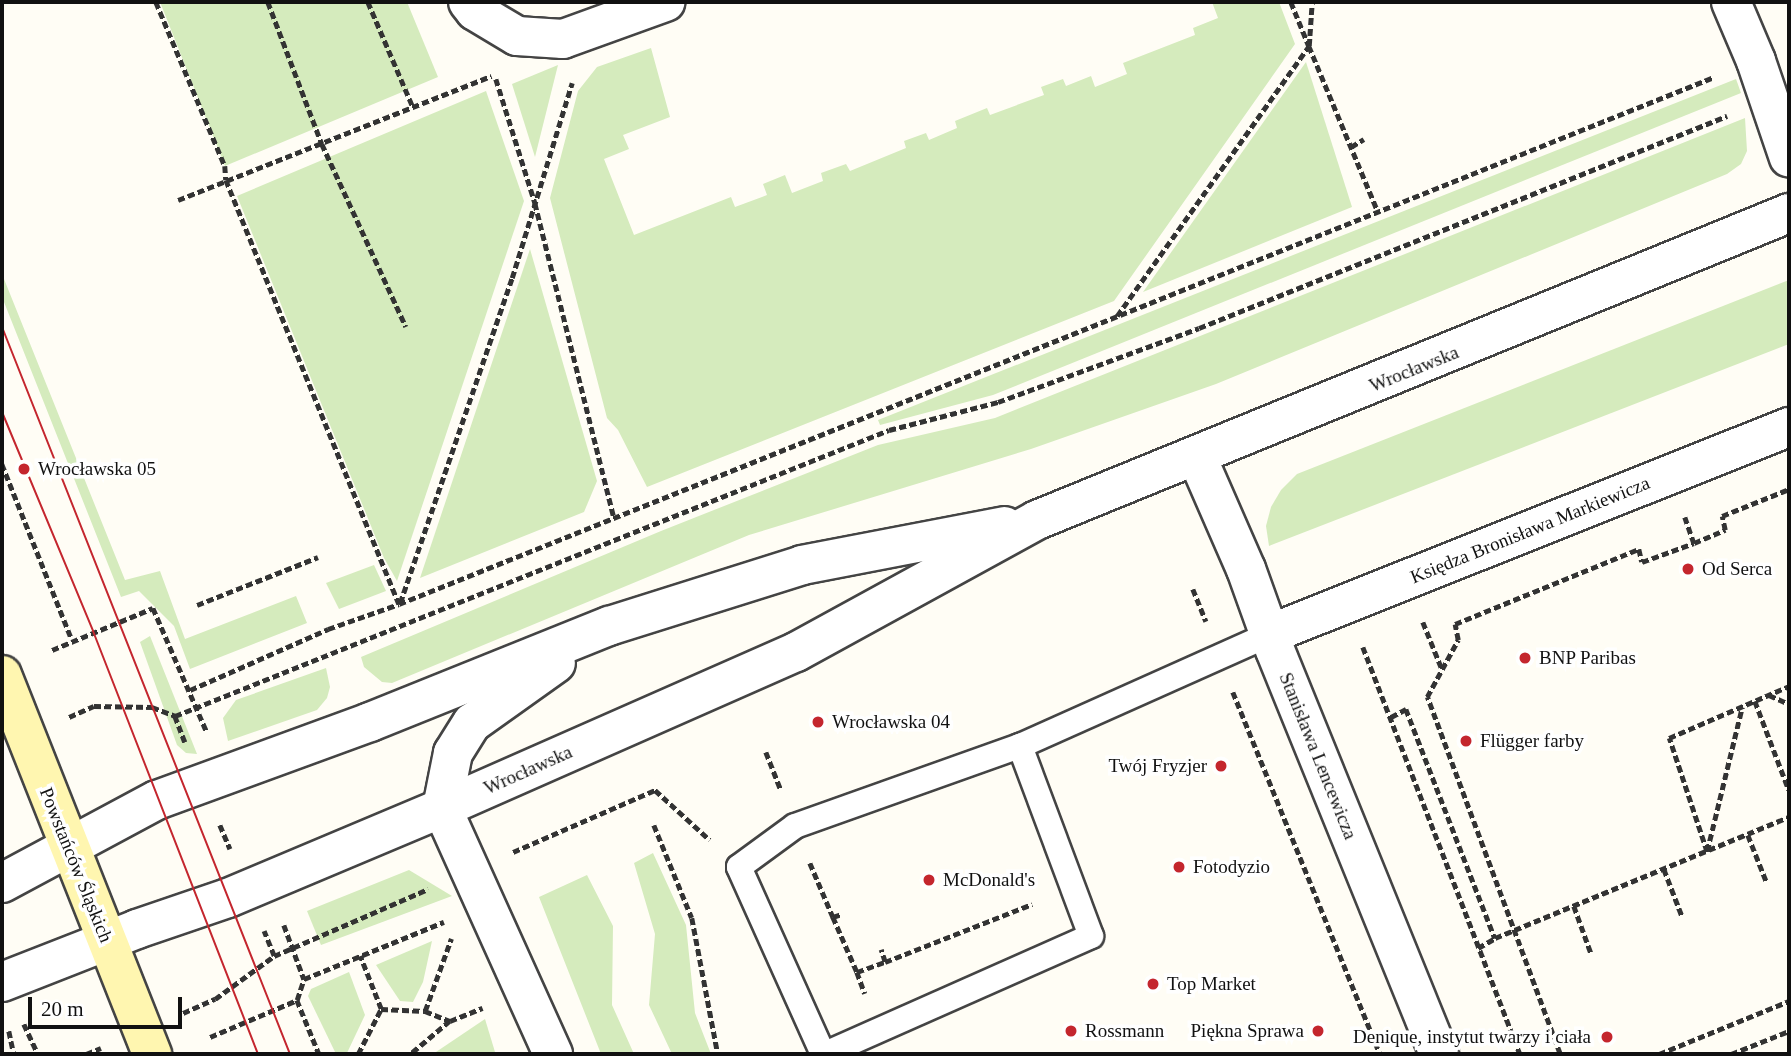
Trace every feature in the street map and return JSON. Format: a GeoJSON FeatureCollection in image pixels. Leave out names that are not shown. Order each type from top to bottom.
{"type":"FeatureCollection","features":[{"type":"Feature","properties":{"kind":"main road","name":"Powstańców Śląskich"},"geometry":{"type":"LineString","coordinates":[[2,675],[68,848],[152,1054]]}},
{"type":"Feature","properties":{"kind":"street"},"geometry":{"type":"LineString","coordinates":[[468,2],[475,11],[517,36],[563,39],[665,2]]}},
{"type":"Feature","properties":{"kind":"street"},"geometry":{"type":"LineString","coordinates":[[1731,2],[1756,61],[1789,158]]}},
{"type":"Feature","properties":{"kind":"street","name":"Wrocławska"},"geometry":{"type":"LineString","coordinates":[[2,982],[107,941],[201,909],[442,808],[796,652],[1037,520],[1197,457],[1789,213]]}},
{"type":"Feature","properties":{"kind":"street","name":"Księdza Bronisława Markiewicza"},"geometry":{"type":"LineString","coordinates":[[1270,634],[1789,427]]}},
{"type":"Feature","properties":{"kind":"street","name":"Stanisława Lencewicza"},"geometry":{"type":"LineString","coordinates":[[1197,457],[1246,569],[1439,1054]]}},
{"type":"Feature","properties":{"kind":"street","name":"Wrocławska"},"geometry":{"type":"LineString","coordinates":[[2,883],[157,800],[370,722],[609,626],[802,565],[1037,520]]}},
{"type":"Feature","properties":{"kind":"street"},"geometry":{"type":"LineString","coordinates":[[553,1054],[472,911],[442,808],[453,754],[472,723],[609,626]]}},
{"type":"Feature","properties":{"kind":"lane"},"geometry":{"type":"LineString","coordinates":[[1020,746],[1091,936],[824,1054],[739,867],[795,826],[1020,746],[1220,659],[1270,634]]}},
{"type":"Feature","properties":{"kind":"path"},"geometry":{"type":"LineString","coordinates":[[156,2],[225,166],[226,180],[400,604]]}},
{"type":"Feature","properties":{"kind":"path"},"geometry":{"type":"LineString","coordinates":[[268,2],[322,144],[406,327]]}},
{"type":"Feature","properties":{"kind":"path"},"geometry":{"type":"LineString","coordinates":[[368,2],[414,107]]}},
{"type":"Feature","properties":{"kind":"path"},"geometry":{"type":"LineString","coordinates":[[1291,2],[1378,212]]}},
{"type":"Feature","properties":{"kind":"path"},"geometry":{"type":"LineString","coordinates":[[1117,316],[1308,46],[1312,2]]}},
{"type":"Feature","properties":{"kind":"path"},"geometry":{"type":"LineString","coordinates":[[400,604],[535,203],[588,30]]}},
{"type":"Feature","properties":{"kind":"path"},"geometry":{"type":"LineString","coordinates":[[190,690],[328,629],[400,604],[1756,61]]}},
{"type":"Feature","properties":{"kind":"path"},"geometry":{"type":"LineString","coordinates":[[178,200],[495,75],[535,203],[614,518]]}},
{"type":"Feature","properties":{"kind":"path"},"geometry":{"type":"LineString","coordinates":[[80,711],[94,706],[152,707],[175,716],[197,709],[889,430],[998,402],[1199,328],[1768,99]]}},
{"type":"Feature","properties":{"kind":"path"},"geometry":{"type":"LineString","coordinates":[[1351,147],[1364,139]]}},
{"type":"Feature","properties":{"kind":"path"},"geometry":{"type":"LineString","coordinates":[[2,464],[72,640]]}},
{"type":"Feature","properties":{"kind":"path"},"geometry":{"type":"LineString","coordinates":[[1560,1054],[1427,696],[1458,640],[1455,624],[1639,550],[1642,562],[1694,543],[1726,530],[1722,516],[1789,489]]}},
{"type":"Feature","properties":{"kind":"path"},"geometry":{"type":"LineString","coordinates":[[1681,504],[1694,543]]}},
{"type":"Feature","properties":{"kind":"path"},"geometry":{"type":"LineString","coordinates":[[197,605],[318,557]]}},
{"type":"Feature","properties":{"kind":"path"},"geometry":{"type":"LineString","coordinates":[[1194,589],[1380,1054]]}},
{"type":"Feature","properties":{"kind":"path"},"geometry":{"type":"LineString","coordinates":[[52,650],[153,608],[211,742]]}},
{"type":"Feature","properties":{"kind":"path"},"geometry":{"type":"LineString","coordinates":[[1422,621],[1442,670]]}},
{"type":"Feature","properties":{"kind":"path"},"geometry":{"type":"LineString","coordinates":[[1362,643],[1520,1054]]}},
{"type":"Feature","properties":{"kind":"path"},"geometry":{"type":"LineString","coordinates":[[1707,852],[1669,738],[1789,687]]}},
{"type":"Feature","properties":{"kind":"path"},"geometry":{"type":"LineString","coordinates":[[1769,695],[1789,704]]}},
{"type":"Feature","properties":{"kind":"path"},"geometry":{"type":"LineString","coordinates":[[1755,701],[1789,790]]}},
{"type":"Feature","properties":{"kind":"path"},"geometry":{"type":"LineString","coordinates":[[1707,852],[1742,707]]}},
{"type":"Feature","properties":{"kind":"path"},"geometry":{"type":"LineString","coordinates":[[1391,717],[1406,709],[1495,938]]}},
{"type":"Feature","properties":{"kind":"path"},"geometry":{"type":"LineString","coordinates":[[175,716],[188,749]]}},
{"type":"Feature","properties":{"kind":"path"},"geometry":{"type":"LineString","coordinates":[[515,851],[655,790],[739,867]]}},
{"type":"Feature","properties":{"kind":"path"},"geometry":{"type":"LineString","coordinates":[[1478,948],[1495,938],[1789,817]]}},
{"type":"Feature","properties":{"kind":"path"},"geometry":{"type":"LineString","coordinates":[[654,825],[692,918],[718,1054]]}},
{"type":"Feature","properties":{"kind":"path"},"geometry":{"type":"LineString","coordinates":[[1748,835],[1767,883]]}},
{"type":"Feature","properties":{"kind":"path"},"geometry":{"type":"LineString","coordinates":[[1664,869],[1682,916]]}},
{"type":"Feature","properties":{"kind":"path"},"geometry":{"type":"LineString","coordinates":[[266,962],[274,956],[440,884]]}},
{"type":"Feature","properties":{"kind":"path"},"geometry":{"type":"LineString","coordinates":[[833,917],[856,972],[1031,904]]}},
{"type":"Feature","properties":{"kind":"path"},"geometry":{"type":"LineString","coordinates":[[1574,906],[1591,953]]}},
{"type":"Feature","properties":{"kind":"path"},"geometry":{"type":"LineString","coordinates":[[304,979],[472,911]]}},
{"type":"Feature","properties":{"kind":"path"},"geometry":{"type":"LineString","coordinates":[[425,1011],[472,911]]}},
{"type":"Feature","properties":{"kind":"path"},"geometry":{"type":"LineString","coordinates":[[281,919],[304,979],[297,1000],[319,1054]]}},
{"type":"Feature","properties":{"kind":"path"},"geometry":{"type":"LineString","coordinates":[[264,931],[274,956]]}},
{"type":"Feature","properties":{"kind":"path"},"geometry":{"type":"LineString","coordinates":[[881,950],[885,962]]}},
{"type":"Feature","properties":{"kind":"path"},"geometry":{"type":"LineString","coordinates":[[358,1054],[381,1009],[360,956]]}},
{"type":"Feature","properties":{"kind":"path"},"geometry":{"type":"LineString","coordinates":[[210,1037],[297,1000]]}},
{"type":"Feature","properties":{"kind":"path"},"geometry":{"type":"LineString","coordinates":[[1659,1054],[1789,1001]]}},
{"type":"Feature","properties":{"kind":"path"},"geometry":{"type":"LineString","coordinates":[[381,1009],[425,1011],[450,1021],[411,1054]]}},
{"type":"Feature","properties":{"kind":"path"},"geometry":{"type":"LineString","coordinates":[[9,1031],[14,1054]]}},
{"type":"Feature","properties":{"kind":"path"},"geometry":{"type":"LineString","coordinates":[[1731,1054],[1789,1031]]}},
{"type":"Feature","properties":{"kind":"path"},"geometry":{"type":"LineString","coordinates":[[28,1033],[38,1054]]}},
{"type":"Feature","properties":{"kind":"green space"},"geometry":{"type":"Polygon","coordinates":[[[160,2],[407,2],[438,77],[225,166],[160,2]]]}},
{"type":"Feature","properties":{"kind":"green space"},"geometry":{"type":"Polygon","coordinates":[[[1212,2],[1279,2],[1295,44],[1114,301],[647,487],[618,430],[607,418],[550,198],[578,91],[597,67],[651,48],[670,117],[623,135],[629,149],[604,159],[634,235],[731,197],[735,207],[767,195],[763,184],[785,175],[792,193],[823,181],[821,173],[846,164],[850,171],[906,148],[904,141],[926,133],[929,140],[957,128],[955,121],[987,108],[990,115],[1044,95],[1041,87],[1063,79],[1066,86],[1091,76],[1095,87],[1127,74],[1123,63],[1195,35],[1193,28],[1218,18],[1212,2]]]}},
{"type":"Feature","properties":{"kind":"green space"},"geometry":{"type":"Polygon","coordinates":[[[1306,62],[1352,207],[1143,292],[1306,62]]]}},
{"type":"Feature","properties":{"kind":"green space"},"geometry":{"type":"Polygon","coordinates":[[[558,65],[535,157],[512,84],[558,65]]]}},
{"type":"Feature","properties":{"kind":"green space"},"geometry":{"type":"Polygon","coordinates":[[[1736,79],[1741,93],[993,395],[880,425],[878,420],[1736,79]]]}},
{"type":"Feature","properties":{"kind":"green space"},"geometry":{"type":"Polygon","coordinates":[[[486,91],[524,201],[397,581],[384,558],[237,196],[486,91]]]}},
{"type":"Feature","properties":{"kind":"green space"},"geometry":{"type":"Polygon","coordinates":[[[1745,118],[1747,151],[1741,164],[1727,174],[1216,384],[1031,449],[749,535],[392,683],[382,682],[364,667],[361,657],[661,531],[878,445],[995,418],[1745,118]]]}},
{"type":"Feature","properties":{"kind":"green space"},"geometry":{"type":"Polygon","coordinates":[[[530,249],[597,481],[584,512],[420,578],[530,249]]]}},
{"type":"Feature","properties":{"kind":"green space"},"geometry":{"type":"Polygon","coordinates":[[[2,274],[125,580],[160,571],[185,639],[296,596],[307,623],[190,669],[174,626],[139,591],[121,597],[2,297],[2,274]]]}},
{"type":"Feature","properties":{"kind":"green space"},"geometry":{"type":"Polygon","coordinates":[[[1789,280],[1789,344],[1269,546],[1266,526],[1271,507],[1281,490],[1297,474],[1789,280]]]}},
{"type":"Feature","properties":{"kind":"green space"},"geometry":{"type":"Polygon","coordinates":[[[374,565],[386,591],[339,609],[326,583],[374,565]]]}},
{"type":"Feature","properties":{"kind":"green space"},"geometry":{"type":"Polygon","coordinates":[[[150,636],[197,754],[186,753],[177,745],[140,642],[150,636]]]}},
{"type":"Feature","properties":{"kind":"green space"},"geometry":{"type":"Polygon","coordinates":[[[326,668],[330,687],[327,698],[317,710],[228,741],[223,718],[236,700],[326,668]]]}},
{"type":"Feature","properties":{"kind":"green space"},"geometry":{"type":"Polygon","coordinates":[[[653,853],[686,925],[695,1013],[711,1054],[672,1054],[649,1005],[655,934],[634,863],[653,853]]]}},
{"type":"Feature","properties":{"kind":"green space"},"geometry":{"type":"Polygon","coordinates":[[[409,870],[452,896],[321,945],[307,911],[409,870]]]}},
{"type":"Feature","properties":{"kind":"green space"},"geometry":{"type":"Polygon","coordinates":[[[587,875],[613,926],[612,1005],[634,1054],[601,1054],[539,897],[587,875]]]}},
{"type":"Feature","properties":{"kind":"green space"},"geometry":{"type":"Polygon","coordinates":[[[432,941],[423,982],[413,1002],[400,1001],[376,965],[432,941]]]}},
{"type":"Feature","properties":{"kind":"green space"},"geometry":{"type":"Polygon","coordinates":[[[349,972],[365,1015],[347,1053],[336,1054],[308,996],[311,989],[349,972]]]}},
{"type":"Feature","properties":{"kind":"green space"},"geometry":{"type":"Polygon","coordinates":[[[485,1019],[495,1052],[433,1054],[485,1019]]]}},
{"type":"Feature","properties":{"kind":"tram line"},"geometry":{"type":"LineString","coordinates":[[2,327],[290,1054]]}},
{"type":"Feature","properties":{"kind":"tram line"},"geometry":{"type":"LineString","coordinates":[[2,412],[93,631],[258,1054]]}},
{"type":"Feature","properties":{"kind":"place","name":"Wrocławska 05"},"geometry":{"type":"Point","coordinates":[24,469]}},
{"type":"Feature","properties":{"kind":"place","name":"Od Serca"},"geometry":{"type":"Point","coordinates":[1688,569]}},
{"type":"Feature","properties":{"kind":"place","name":"BNP Paribas"},"geometry":{"type":"Point","coordinates":[1525,658]}},
{"type":"Feature","properties":{"kind":"place","name":"Wrocławska 04"},"geometry":{"type":"Point","coordinates":[818,722]}},
{"type":"Feature","properties":{"kind":"place","name":"Flügger farby"},"geometry":{"type":"Point","coordinates":[1466,741]}},
{"type":"Feature","properties":{"kind":"place","name":"Twój Fryzjer"},"geometry":{"type":"Point","coordinates":[1221,766]}},
{"type":"Feature","properties":{"kind":"place","name":"Fotodyzio"},"geometry":{"type":"Point","coordinates":[1179,867]}},
{"type":"Feature","properties":{"kind":"place","name":"McDonald's"},"geometry":{"type":"Point","coordinates":[929,880]}},
{"type":"Feature","properties":{"kind":"place","name":"Top Market"},"geometry":{"type":"Point","coordinates":[1153,984]}},
{"type":"Feature","properties":{"kind":"place","name":"Rossmann"},"geometry":{"type":"Point","coordinates":[1071,1031]}},
{"type":"Feature","properties":{"kind":"place","name":"Piękna Sprawa"},"geometry":{"type":"Point","coordinates":[1318,1031]}},
{"type":"Feature","properties":{"kind":"place","name":"Denique, instytut twarzy i ciała"},"geometry":{"type":"Point","coordinates":[1607,1037]}}]}
